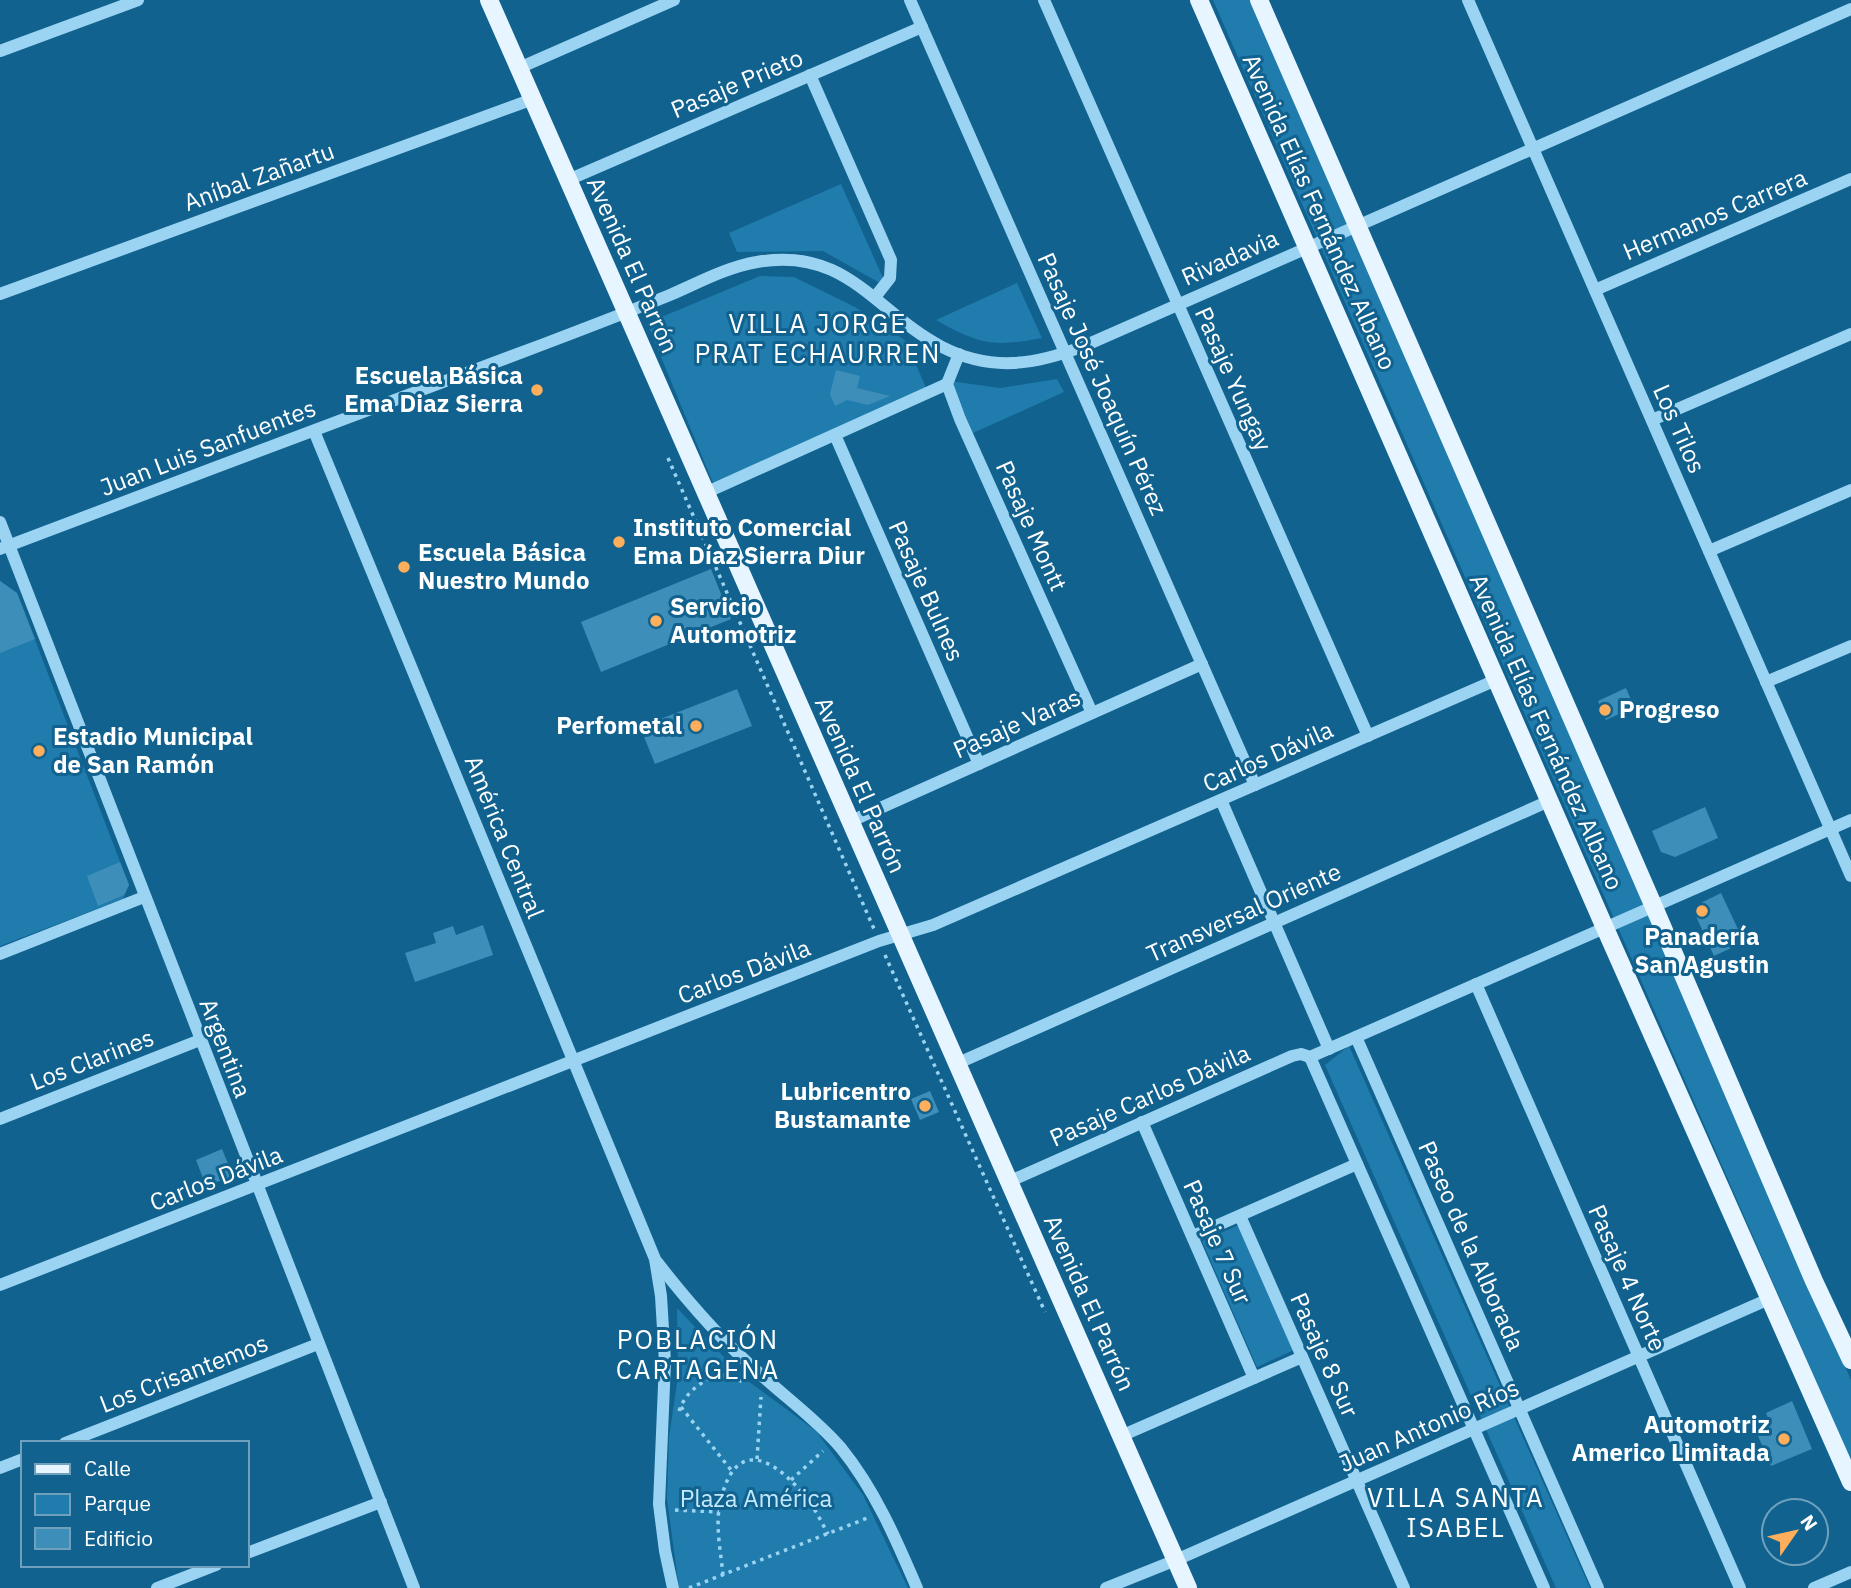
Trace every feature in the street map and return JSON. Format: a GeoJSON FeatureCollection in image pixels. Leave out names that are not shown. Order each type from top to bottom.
{"type":"FeatureCollection","features":[{"type":"Feature","properties":{"kind":"main road","name":"Avenida El Parrón"},"geometry":{"type":"LineString","coordinates":[[489,0],[1188,1588]]}},
{"type":"Feature","properties":{"kind":"main road","name":"Avenida Elías Fernández Albano"},"geometry":{"type":"LineString","coordinates":[[1199,0],[1549,801],[1851,1482]]}},
{"type":"Feature","properties":{"kind":"main road","name":"Avenida Elías Fernández Albano"},"geometry":{"type":"LineString","coordinates":[[1259,0],[1809,1269],[1851,1360]]}},
{"type":"Feature","properties":{"kind":"street"},"geometry":{"type":"LineString","coordinates":[[0,51],[138,0]]}},
{"type":"Feature","properties":{"kind":"street"},"geometry":{"type":"LineString","coordinates":[[519,68],[674,0]]}},
{"type":"Feature","properties":{"kind":"street","name":"Pasaje José Joaquín Pérez"},"geometry":{"type":"LineString","coordinates":[[910,0],[1255,785]]}},
{"type":"Feature","properties":{"kind":"street","name":"Pasaje Yungay"},"geometry":{"type":"LineString","coordinates":[[1044,0],[1368,736]]}},
{"type":"Feature","properties":{"kind":"street","name":"Los Tilos"},"geometry":{"type":"LineString","coordinates":[[1472,1],[1851,876]]}},
{"type":"Feature","properties":{"kind":"street","name":"Rivadavia"},"geometry":{"type":"LineString","coordinates":[[626,313],[742,265],[773,260],[805,262],[856,282],[926,337],[959,355],[1004,363],[1045,360],[1851,9]]}},
{"type":"Feature","properties":{"kind":"street","name":"Pasaje Prieto"},"geometry":{"type":"LineString","coordinates":[[568,180],[922,27]]}},
{"type":"Feature","properties":{"kind":"street"},"geometry":{"type":"LineString","coordinates":[[810,75],[891,260],[890,278],[875,297]]}},
{"type":"Feature","properties":{"kind":"street","name":"Aníbal Zañartu"},"geometry":{"type":"LineString","coordinates":[[0,294],[533,99]]}},
{"type":"Feature","properties":{"kind":"street","name":"Hermanos Carrera"},"geometry":{"type":"LineString","coordinates":[[1595,290],[1851,179]]}},
{"type":"Feature","properties":{"kind":"street","name":"Juan Luis Sanfuentes"},"geometry":{"type":"LineString","coordinates":[[4,547],[626,313]]}},
{"type":"Feature","properties":{"kind":"street"},"geometry":{"type":"LineString","coordinates":[[1652,420],[1851,334]]}},
{"type":"Feature","properties":{"kind":"street"},"geometry":{"type":"LineString","coordinates":[[705,493],[947,384],[959,355]]}},
{"type":"Feature","properties":{"kind":"street","name":"Pasaje Montt"},"geometry":{"type":"LineString","coordinates":[[947,384],[960,419],[1092,713]]}},
{"type":"Feature","properties":{"kind":"street","name":"América Central"},"geometry":{"type":"LineString","coordinates":[[314,431],[655,1259]]}},
{"type":"Feature","properties":{"kind":"street","name":"Pasaje Bulnes"},"geometry":{"type":"LineString","coordinates":[[835,435],[979,764]]}},
{"type":"Feature","properties":{"kind":"street"},"geometry":{"type":"LineString","coordinates":[[1709,551],[1851,490]]}},
{"type":"Feature","properties":{"kind":"street","name":"Argentina"},"geometry":{"type":"LineString","coordinates":[[0,522],[4,547],[145,897],[414,1588]]}},
{"type":"Feature","properties":{"kind":"street"},"geometry":{"type":"LineString","coordinates":[[1766,682],[1851,646]]}},
{"type":"Feature","properties":{"kind":"street","name":"Pasaje Varas"},"geometry":{"type":"LineString","coordinates":[[849,822],[1202,664]]}},
{"type":"Feature","properties":{"kind":"street","name":"Carlos Dávila"},"geometry":{"type":"LineString","coordinates":[[0,1285],[879,941],[933,925],[1496,680]]}},
{"type":"Feature","properties":{"kind":"street"},"geometry":{"type":"LineString","coordinates":[[1221,800],[1329,1049]]}},
{"type":"Feature","properties":{"kind":"street","name":"Transversal Oriente"},"geometry":{"type":"LineString","coordinates":[[956,1064],[1549,801]]}},
{"type":"Feature","properties":{"kind":"street"},"geometry":{"type":"LineString","coordinates":[[1544,1588],[1310,1057],[1851,821]]}},
{"type":"Feature","properties":{"kind":"street"},"geometry":{"type":"LineString","coordinates":[[0,954],[145,897]]}},
{"type":"Feature","properties":{"kind":"street","name":"Pasaje 4 Norte"},"geometry":{"type":"LineString","coordinates":[[1476,985],[1740,1588]]}},
{"type":"Feature","properties":{"kind":"street","name":"Paseo de la Alborada"},"geometry":{"type":"LineString","coordinates":[[1356,1037],[1598,1588]]}},
{"type":"Feature","properties":{"kind":"street","name":"Los Clarines"},"geometry":{"type":"LineString","coordinates":[[0,1119],[200,1040]]}},
{"type":"Feature","properties":{"kind":"street","name":"Pasaje Carlos Dávila"},"geometry":{"type":"LineString","coordinates":[[1008,1182],[1292,1056],[1301,1054],[1310,1057]]}},
{"type":"Feature","properties":{"kind":"street","name":"Pasaje 7 Sur"},"geometry":{"type":"LineString","coordinates":[[1142,1122],[1254,1378]]}},
{"type":"Feature","properties":{"kind":"street"},"geometry":{"type":"LineString","coordinates":[[1192,1236],[1357,1164]]}},
{"type":"Feature","properties":{"kind":"street","name":"Pasaje 8 Sur"},"geometry":{"type":"LineString","coordinates":[[1240,1216],[1404,1588]]}},
{"type":"Feature","properties":{"kind":"street"},"geometry":{"type":"LineString","coordinates":[[655,1259],[665,1333],[659,1504],[673,1588]]}},
{"type":"Feature","properties":{"kind":"street"},"geometry":{"type":"LineString","coordinates":[[655,1259],[730,1347],[820,1425],[840,1447],[874,1495],[917,1588]]}},
{"type":"Feature","properties":{"kind":"street","name":"Juan Antonio Ríos"},"geometry":{"type":"LineString","coordinates":[[1106,1588],[1176,1560],[1769,1299]]}},
{"type":"Feature","properties":{"kind":"street","name":"Los Crisantemos"},"geometry":{"type":"LineString","coordinates":[[70,1441],[318,1343]]}},
{"type":"Feature","properties":{"kind":"street"},"geometry":{"type":"LineString","coordinates":[[1121,1436],[1302,1357]]}},
{"type":"Feature","properties":{"kind":"street"},"geometry":{"type":"LineString","coordinates":[[0,1468],[21,1460]]}},
{"type":"Feature","properties":{"kind":"street"},"geometry":{"type":"LineString","coordinates":[[248,1553],[380,1502]]}},
{"type":"Feature","properties":{"kind":"street"},"geometry":{"type":"LineString","coordinates":[[156,1588],[211,1567]]}},
{"type":"Feature","properties":{"kind":"street"},"geometry":{"type":"LineString","coordinates":[[1814,1588],[1851,1572]]}},
{"type":"Feature","properties":{"kind":"path"},"geometry":{"type":"LineString","coordinates":[[664,447],[879,941],[1047,1317]]}},
{"type":"Feature","properties":{"kind":"path"},"geometry":{"type":"LineString","coordinates":[[677,1418],[684,1399],[701,1382],[719,1374],[744,1381],[752,1388]]}},
{"type":"Feature","properties":{"kind":"path"},"geometry":{"type":"LineString","coordinates":[[757,1459],[762,1395],[771,1402]]}},
{"type":"Feature","properties":{"kind":"path"},"geometry":{"type":"LineString","coordinates":[[681,1407],[731,1470]]}},
{"type":"Feature","properties":{"kind":"path"},"geometry":{"type":"LineString","coordinates":[[791,1480],[825,1449]]}},
{"type":"Feature","properties":{"kind":"path"},"geometry":{"type":"LineString","coordinates":[[723,1575],[719,1512],[731,1470],[744,1461],[757,1459],[791,1480],[810,1503],[828,1534]]}},
{"type":"Feature","properties":{"kind":"path"},"geometry":{"type":"LineString","coordinates":[[673,1498],[672,1510],[719,1512]]}},
{"type":"Feature","properties":{"kind":"path"},"geometry":{"type":"LineString","coordinates":[[689,1588],[870,1517],[864,1508]]}},
{"type":"Feature","properties":{"kind":"green space"},"geometry":{"type":"Polygon","coordinates":[[[1213,0],[1250,0],[1851,1380],[1851,1461],[1213,0]]]}},
{"type":"Feature","properties":{"kind":"green space"},"geometry":{"type":"Polygon","coordinates":[[[841,184],[887,287],[823,251],[737,252],[729,233],[841,184]]]}},
{"type":"Feature","properties":{"kind":"green space"},"geometry":{"type":"Polygon","coordinates":[[[760,276],[794,277],[855,307],[906,341],[926,388],[713,483],[647,323],[760,276]]]}},
{"type":"Feature","properties":{"kind":"green space"},"geometry":{"type":"Polygon","coordinates":[[[1017,283],[1042,338],[987,342],[964,335],[936,320],[1017,283]]]}},
{"type":"Feature","properties":{"kind":"green space"},"geometry":{"type":"Polygon","coordinates":[[[1057,379],[1064,392],[973,433],[950,381],[1000,388],[1057,379]]]}},
{"type":"Feature","properties":{"kind":"green space","name":"Estadio Municipal de San Ramón"},"geometry":{"type":"Polygon","coordinates":[[[0,581],[17,593],[129,885],[123,899],[0,946],[0,581]]]}},
{"type":"Feature","properties":{"kind":"green space"},"geometry":{"type":"Polygon","coordinates":[[[1349,1046],[1590,1588],[1556,1588],[1325,1065],[1349,1046]]]}},
{"type":"Feature","properties":{"kind":"green space"},"geometry":{"type":"Polygon","coordinates":[[[1239,1225],[1294,1350],[1257,1367],[1202,1241],[1239,1225]]]}},
{"type":"Feature","properties":{"kind":"green space","name":"Plaza América"},"geometry":{"type":"Polygon","coordinates":[[[677,1308],[744,1378],[816,1431],[863,1495],[908,1588],[679,1588],[667,1499],[669,1437],[678,1376],[677,1308]]]}},
{"type":"Feature","properties":{"kind":"building"},"geometry":{"type":"Polygon","coordinates":[[[836,370],[860,376],[857,388],[890,396],[868,405],[847,400],[835,406],[830,394],[836,370]]]}},
{"type":"Feature","properties":{"kind":"building","name":"Servicio Automotriz"},"geometry":{"type":"Polygon","coordinates":[[[711,569],[731,619],[601,672],[581,622],[711,569]]]}},
{"type":"Feature","properties":{"kind":"building"},"geometry":{"type":"Polygon","coordinates":[[[0,581],[17,593],[35,639],[0,653],[0,581]]]}},
{"type":"Feature","properties":{"kind":"building"},"geometry":{"type":"Polygon","coordinates":[[[1626,688],[1634,707],[1606,720],[1598,701],[1626,688]]]}},
{"type":"Feature","properties":{"kind":"building","name":"Perfometal"},"geometry":{"type":"Polygon","coordinates":[[[737,689],[752,726],[655,764],[640,727],[737,689]]]}},
{"type":"Feature","properties":{"kind":"building"},"geometry":{"type":"Polygon","coordinates":[[[1705,807],[1718,838],[1675,857],[1661,852],[1652,831],[1705,807]]]}},
{"type":"Feature","properties":{"kind":"building"},"geometry":{"type":"Polygon","coordinates":[[[120,862],[129,885],[124,895],[98,906],[87,876],[120,862]]]}},
{"type":"Feature","properties":{"kind":"building"},"geometry":{"type":"Polygon","coordinates":[[[1721,893],[1744,942],[1714,956],[1695,914],[1701,903],[1721,893]]]}},
{"type":"Feature","properties":{"kind":"building"},"geometry":{"type":"Polygon","coordinates":[[[483,925],[493,955],[415,982],[405,953],[436,943],[433,933],[453,926],[456,935],[483,925]]]}},
{"type":"Feature","properties":{"kind":"building","name":"Lubricentro Bustamante"},"geometry":{"type":"Polygon","coordinates":[[[930,1091],[939,1112],[920,1120],[911,1099],[930,1091]]]}},
{"type":"Feature","properties":{"kind":"building"},"geometry":{"type":"Polygon","coordinates":[[[222,1149],[233,1176],[206,1186],[196,1160],[222,1149]]]}},
{"type":"Feature","properties":{"kind":"building","name":"Automotriz Americo Limitada"},"geometry":{"type":"Polygon","coordinates":[[[1792,1401],[1812,1449],[1771,1466],[1755,1429],[1770,1423],[1766,1413],[1792,1401]]]}},
{"type":"Feature","properties":{"kind":"place","name":"Escuela Básica Ema Diaz Sierra"},"geometry":{"type":"Point","coordinates":[537,390]}},
{"type":"Feature","properties":{"kind":"place","name":"Instituto Comercial Ema Díaz Sierra Diur"},"geometry":{"type":"Point","coordinates":[619,542]}},
{"type":"Feature","properties":{"kind":"place","name":"Escuela Básica Nuestro Mundo"},"geometry":{"type":"Point","coordinates":[404,567]}},
{"type":"Feature","properties":{"kind":"place","name":"Servicio Automotriz"},"geometry":{"type":"Point","coordinates":[656,621]}},
{"type":"Feature","properties":{"kind":"place","name":"Progreso"},"geometry":{"type":"Point","coordinates":[1605,710]}},
{"type":"Feature","properties":{"kind":"place","name":"Perfometal"},"geometry":{"type":"Point","coordinates":[696,726]}},
{"type":"Feature","properties":{"kind":"place","name":"Estadio Municipal de San Ramón"},"geometry":{"type":"Point","coordinates":[39,751]}},
{"type":"Feature","properties":{"kind":"place","name":"Panadería San Agustin"},"geometry":{"type":"Point","coordinates":[1702,911]}},
{"type":"Feature","properties":{"kind":"place","name":"Lubricentro Bustamante"},"geometry":{"type":"Point","coordinates":[925,1106]}},
{"type":"Feature","properties":{"kind":"place","name":"Automotriz Americo Limitada"},"geometry":{"type":"Point","coordinates":[1784,1439]}},
{"type":"Feature","properties":{"kind":"district","name":"VILLA JORGE PRAT ECHAURREN"},"geometry":{"type":"Point","coordinates":[818,339]}},
{"type":"Feature","properties":{"kind":"district","name":"POBLACIÓN CARTAGENA"},"geometry":{"type":"Point","coordinates":[698,1355]}},
{"type":"Feature","properties":{"kind":"district","name":"VILLA SANTA ISABEL"},"geometry":{"type":"Point","coordinates":[1456,1513]}}]}
